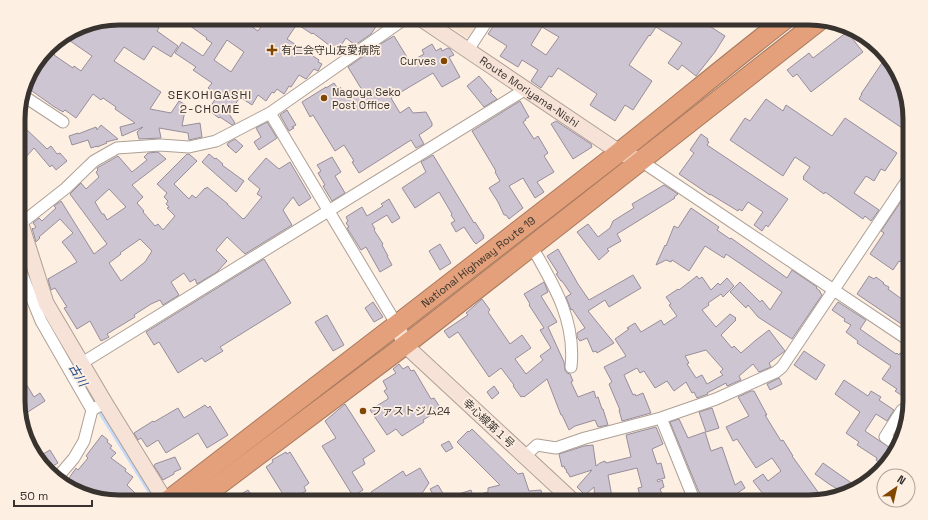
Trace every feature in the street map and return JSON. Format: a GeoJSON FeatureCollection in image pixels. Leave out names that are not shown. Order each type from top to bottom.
{"type":"FeatureCollection","features":[{"type":"Feature","properties":{"kind":"highway","name":"National Highway Route 19"},"geometry":{"type":"LineString","coordinates":[[175,495],[619,152],[778,25]]}},
{"type":"Feature","properties":{"kind":"highway","name":"National Highway Route 19"},"geometry":{"type":"LineString","coordinates":[[205,495],[405,345],[532,247],[813,25]]}},
{"type":"Feature","properties":{"kind":"street"},"geometry":{"type":"LineString","coordinates":[[25,218],[66,188],[94,162],[117,148],[160,145],[189,147],[216,141],[270,113],[396,25]]}},
{"type":"Feature","properties":{"kind":"street","name":"Route Moriyama-Nishi"},"geometry":{"type":"LineString","coordinates":[[430,25],[619,152],[641,161]]}},
{"type":"Feature","properties":{"kind":"street"},"geometry":{"type":"LineString","coordinates":[[468,50],[484,25]]}},
{"type":"Feature","properties":{"kind":"street"},"geometry":{"type":"LineString","coordinates":[[82,363],[526,89]]}},
{"type":"Feature","properties":{"kind":"street"},"geometry":{"type":"LineString","coordinates":[[27,99],[63,122]]}},
{"type":"Feature","properties":{"kind":"street"},"geometry":{"type":"LineString","coordinates":[[270,113],[397,325],[405,345]]}},
{"type":"Feature","properties":{"kind":"street"},"geometry":{"type":"LineString","coordinates":[[641,161],[903,336]]}},
{"type":"Feature","properties":{"kind":"street"},"geometry":{"type":"LineString","coordinates":[[525,456],[536,445],[556,448],[585,438],[660,418],[716,400],[776,372],[782,367],[903,186]]}},
{"type":"Feature","properties":{"kind":"street"},"geometry":{"type":"LineString","coordinates":[[25,240],[46,303],[82,363],[98,407],[84,441],[74,458],[60,474]]}},
{"type":"Feature","properties":{"kind":"street"},"geometry":{"type":"LineString","coordinates":[[532,247],[554,284],[568,320],[572,354],[571,367]]}},
{"type":"Feature","properties":{"kind":"street"},"geometry":{"type":"LineString","coordinates":[[25,282],[41,321],[98,407],[161,495]]}},
{"type":"Feature","properties":{"kind":"street","name":"幸心線第１号"},"geometry":{"type":"LineString","coordinates":[[405,345],[567,495]]}},
{"type":"Feature","properties":{"kind":"street"},"geometry":{"type":"LineString","coordinates":[[893,443],[884,437],[902,410]]}},
{"type":"Feature","properties":{"kind":"street"},"geometry":{"type":"LineString","coordinates":[[660,418],[692,495]]}},
{"type":"Feature","properties":{"kind":"shaded area"},"geometry":{"type":"Polygon","coordinates":[[[448,25],[481,25],[473,37],[467,38],[448,25]]]}},
{"type":"Feature","properties":{"kind":"building"},"geometry":{"type":"Polygon","coordinates":[[[119,25],[155,25],[159,28],[157,31],[178,46],[171,57],[153,46],[144,60],[124,47],[114,61],[161,92],[150,109],[171,113],[179,101],[186,105],[182,126],[200,123],[202,137],[189,140],[188,133],[159,128],[161,138],[139,139],[137,132],[143,127],[122,136],[120,127],[135,123],[115,109],[116,107],[103,98],[101,100],[93,94],[76,118],[65,110],[63,112],[53,106],[30,89],[44,62],[53,52],[55,54],[54,55],[73,68],[74,66],[81,71],[92,56],[69,40],[83,32],[101,27],[119,25]]]}},
{"type":"Feature","properties":{"kind":"building"},"geometry":{"type":"Polygon","coordinates":[[[189,25],[249,25],[258,31],[262,25],[296,25],[287,39],[319,60],[318,62],[322,64],[318,71],[314,69],[306,79],[299,75],[284,94],[277,89],[274,93],[272,92],[266,101],[258,95],[252,105],[240,97],[229,114],[235,123],[232,125],[208,110],[218,95],[208,88],[212,83],[193,70],[196,67],[175,53],[182,42],[203,56],[212,43],[206,39],[207,38],[189,25]],[[227,40],[214,60],[231,72],[244,52],[227,40]]]}},
{"type":"Feature","properties":{"kind":"building"},"geometry":{"type":"Polygon","coordinates":[[[298,25],[377,25],[371,34],[355,45],[346,38],[337,51],[313,33],[312,34],[298,25]]]}},
{"type":"Feature","properties":{"kind":"building"},"geometry":{"type":"Polygon","coordinates":[[[494,25],[708,25],[725,36],[715,52],[696,76],[682,65],[678,70],[668,63],[682,43],[656,27],[629,65],[652,81],[633,110],[625,105],[615,121],[590,105],[597,94],[558,68],[552,77],[549,76],[541,88],[531,81],[538,70],[522,60],[518,67],[500,56],[507,46],[488,34],[494,25]],[[542,27],[531,45],[546,55],[559,37],[542,27]]]}},
{"type":"Feature","properties":{"kind":"building"},"geometry":{"type":"Polygon","coordinates":[[[846,33],[863,52],[811,92],[797,74],[793,77],[787,70],[809,53],[813,58],[846,33]]]}},
{"type":"Feature","properties":{"kind":"building"},"geometry":{"type":"Polygon","coordinates":[[[394,36],[410,62],[424,54],[422,50],[432,44],[436,51],[441,48],[442,51],[448,48],[450,49],[454,55],[449,57],[460,77],[442,87],[433,73],[391,98],[400,113],[409,107],[413,113],[426,112],[432,126],[419,135],[424,144],[416,148],[411,140],[359,173],[352,162],[354,161],[344,145],[335,151],[313,115],[310,117],[302,102],[334,83],[338,89],[340,87],[347,99],[362,90],[348,67],[394,36]]]}},
{"type":"Feature","properties":{"kind":"building"},"geometry":{"type":"Polygon","coordinates":[[[883,61],[898,89],[903,113],[903,129],[859,99],[883,61]]]}},
{"type":"Feature","properties":{"kind":"building"},"geometry":{"type":"Polygon","coordinates":[[[479,76],[497,99],[484,107],[467,86],[479,76]]]}},
{"type":"Feature","properties":{"kind":"building"},"geometry":{"type":"Polygon","coordinates":[[[766,99],[783,111],[786,105],[832,136],[845,118],[897,153],[885,171],[881,169],[874,181],[866,176],[854,193],[879,210],[871,221],[865,216],[863,219],[825,192],[824,194],[803,179],[810,167],[795,157],[783,176],[730,140],[745,118],[750,121],[766,99]]]}},
{"type":"Feature","properties":{"kind":"building"},"geometry":{"type":"Polygon","coordinates":[[[520,101],[529,117],[523,122],[534,139],[538,136],[548,153],[544,156],[554,172],[537,182],[544,192],[535,198],[523,178],[509,186],[523,208],[509,219],[506,215],[504,215],[489,188],[500,181],[495,172],[496,171],[472,131],[520,101]]]}},
{"type":"Feature","properties":{"kind":"building"},"geometry":{"type":"Polygon","coordinates":[[[287,110],[296,125],[289,131],[280,115],[287,110]]]}},
{"type":"Feature","properties":{"kind":"building"},"geometry":{"type":"Polygon","coordinates":[[[556,121],[591,144],[592,147],[573,159],[551,124],[556,121]]]}},
{"type":"Feature","properties":{"kind":"building"},"geometry":{"type":"Polygon","coordinates":[[[267,122],[277,138],[259,150],[254,142],[261,137],[256,128],[267,122]]]}},
{"type":"Feature","properties":{"kind":"building"},"geometry":{"type":"Polygon","coordinates":[[[101,125],[118,139],[91,148],[88,140],[72,145],[69,136],[96,127],[97,130],[101,125]]]}},
{"type":"Feature","properties":{"kind":"building"},"geometry":{"type":"Polygon","coordinates":[[[25,128],[47,149],[51,146],[57,154],[60,153],[67,161],[56,170],[52,165],[50,167],[34,148],[25,158],[25,128]]]}},
{"type":"Feature","properties":{"kind":"building"},"geometry":{"type":"Polygon","coordinates":[[[701,134],[708,139],[707,141],[709,142],[707,145],[788,199],[768,227],[766,225],[762,231],[754,225],[763,212],[748,202],[742,211],[739,209],[738,211],[710,195],[679,174],[694,153],[690,150],[701,134]]]}},
{"type":"Feature","properties":{"kind":"building"},"geometry":{"type":"Polygon","coordinates":[[[235,139],[243,146],[236,153],[227,145],[235,139]]]}},
{"type":"Feature","properties":{"kind":"building"},"geometry":{"type":"Polygon","coordinates":[[[158,152],[166,159],[132,185],[143,197],[137,203],[144,211],[143,212],[155,226],[158,224],[163,230],[175,216],[167,208],[169,207],[166,204],[168,201],[164,197],[167,193],[157,184],[187,154],[197,161],[174,184],[189,199],[192,195],[196,198],[207,187],[228,204],[243,219],[262,197],[257,194],[260,189],[248,179],[266,158],[279,169],[290,162],[311,198],[299,206],[293,197],[283,210],[292,225],[245,254],[227,237],[216,250],[227,261],[217,272],[197,284],[195,279],[190,282],[184,273],[171,282],[179,295],[163,305],[160,300],[151,304],[134,315],[135,317],[107,334],[109,337],[101,341],[90,321],[77,329],[64,308],[67,307],[55,288],[51,290],[48,279],[77,262],[62,242],[73,233],[60,219],[39,237],[40,238],[36,242],[32,228],[33,229],[36,227],[33,223],[39,218],[42,221],[56,208],[54,206],[61,201],[94,254],[107,244],[70,194],[81,183],[86,189],[99,177],[96,172],[98,170],[97,168],[118,156],[132,172],[147,160],[144,157],[148,153],[158,152]],[[109,189],[95,202],[107,220],[126,207],[109,189]],[[140,239],[109,263],[121,281],[145,262],[152,251],[140,239]]]}},
{"type":"Feature","properties":{"kind":"building"},"geometry":{"type":"Polygon","coordinates":[[[209,154],[244,181],[236,192],[202,162],[209,154]]]}},
{"type":"Feature","properties":{"kind":"building"},"geometry":{"type":"Polygon","coordinates":[[[433,155],[474,223],[475,222],[484,236],[484,238],[476,244],[464,227],[456,232],[451,223],[455,221],[439,192],[415,208],[402,188],[426,172],[421,162],[433,155]]]}},
{"type":"Feature","properties":{"kind":"building"},"geometry":{"type":"Polygon","coordinates":[[[332,157],[341,172],[335,176],[345,193],[332,201],[323,186],[325,185],[318,173],[321,171],[317,165],[332,157]]]}},
{"type":"Feature","properties":{"kind":"building"},"geometry":{"type":"Polygon","coordinates":[[[664,185],[678,194],[674,197],[675,198],[617,234],[621,241],[607,249],[609,251],[599,260],[577,232],[588,224],[598,237],[610,228],[613,221],[634,208],[632,204],[664,185]]]}},
{"type":"Feature","properties":{"kind":"building"},"geometry":{"type":"Polygon","coordinates":[[[389,199],[400,218],[392,223],[387,215],[372,224],[392,265],[380,272],[366,247],[361,250],[347,228],[349,227],[346,223],[348,221],[346,217],[362,207],[367,216],[383,206],[381,204],[389,199]]]}},
{"type":"Feature","properties":{"kind":"building"},"geometry":{"type":"Polygon","coordinates":[[[903,201],[903,258],[893,270],[870,254],[884,233],[881,231],[903,201]]]}},
{"type":"Feature","properties":{"kind":"building"},"geometry":{"type":"Polygon","coordinates":[[[691,208],[719,227],[717,230],[730,239],[731,238],[787,278],[792,270],[817,287],[816,288],[822,295],[792,339],[758,317],[748,305],[746,308],[730,292],[740,282],[760,302],[762,300],[770,310],[782,292],[726,254],[724,258],[705,246],[689,271],[672,260],[671,262],[666,260],[656,265],[674,226],[678,228],[691,208]]]}},
{"type":"Feature","properties":{"kind":"building"},"geometry":{"type":"Polygon","coordinates":[[[440,244],[451,263],[440,270],[429,251],[440,244]]]}},
{"type":"Feature","properties":{"kind":"building"},"geometry":{"type":"Polygon","coordinates":[[[558,249],[589,300],[633,275],[641,288],[609,307],[605,300],[588,311],[614,343],[597,353],[596,351],[593,352],[587,338],[580,341],[577,337],[577,333],[585,328],[572,309],[571,310],[566,297],[571,294],[556,274],[558,273],[547,256],[558,249]]]}},
{"type":"Feature","properties":{"kind":"building"},"geometry":{"type":"Polygon","coordinates":[[[264,259],[291,303],[220,347],[223,351],[205,362],[202,358],[178,373],[159,342],[154,345],[146,332],[264,259]]]}},
{"type":"Feature","properties":{"kind":"building"},"geometry":{"type":"Polygon","coordinates":[[[697,276],[699,279],[702,277],[711,290],[718,283],[720,285],[727,278],[734,286],[723,297],[721,294],[708,303],[709,305],[702,310],[716,327],[730,314],[736,318],[736,320],[721,335],[732,348],[734,346],[741,353],[769,330],[785,351],[769,363],[771,367],[759,372],[753,364],[739,376],[741,380],[727,386],[726,383],[707,393],[708,394],[697,398],[694,392],[692,393],[686,382],[674,391],[667,381],[655,388],[644,371],[640,373],[637,368],[624,375],[633,395],[635,394],[636,396],[643,393],[651,413],[622,421],[620,410],[609,384],[612,382],[604,367],[626,356],[615,339],[635,323],[641,332],[661,320],[664,325],[677,316],[669,305],[671,304],[666,297],[678,289],[679,290],[697,276]],[[706,350],[685,356],[689,363],[687,364],[696,378],[702,375],[707,384],[723,375],[720,372],[723,369],[706,350]]]}},
{"type":"Feature","properties":{"kind":"building"},"geometry":{"type":"Polygon","coordinates":[[[869,276],[874,279],[876,277],[884,283],[883,284],[889,287],[888,289],[903,300],[903,325],[857,294],[869,276]]]}},
{"type":"Feature","properties":{"kind":"building"},"geometry":{"type":"Polygon","coordinates":[[[544,282],[548,292],[541,296],[557,322],[548,327],[564,362],[565,370],[570,374],[573,381],[571,382],[578,397],[594,391],[596,398],[598,397],[603,409],[608,425],[598,427],[595,420],[575,426],[569,430],[561,415],[547,379],[524,397],[521,397],[501,368],[489,377],[458,332],[449,338],[444,331],[468,315],[466,313],[482,299],[490,310],[488,312],[510,344],[522,335],[531,348],[515,359],[526,374],[543,360],[540,356],[551,348],[540,330],[544,328],[529,305],[530,304],[524,294],[544,282]]]}},
{"type":"Feature","properties":{"kind":"building"},"geometry":{"type":"Polygon","coordinates":[[[373,302],[383,317],[374,322],[365,308],[373,302]]]}},
{"type":"Feature","properties":{"kind":"building"},"geometry":{"type":"Polygon","coordinates":[[[838,302],[866,320],[860,329],[896,354],[897,353],[899,355],[903,352],[903,396],[895,391],[897,389],[882,379],[891,366],[857,343],[858,341],[846,332],[851,325],[832,310],[838,302]]]}},
{"type":"Feature","properties":{"kind":"building"},"geometry":{"type":"Polygon","coordinates":[[[327,315],[344,345],[333,351],[315,322],[327,315]]]}},
{"type":"Feature","properties":{"kind":"building"},"geometry":{"type":"Polygon","coordinates":[[[804,351],[825,365],[816,380],[794,365],[804,351]]]}},
{"type":"Feature","properties":{"kind":"building"},"geometry":{"type":"Polygon","coordinates":[[[399,364],[403,369],[408,366],[411,371],[414,370],[431,399],[434,398],[441,409],[423,420],[424,422],[402,436],[396,429],[387,435],[370,410],[388,399],[384,391],[387,389],[383,381],[396,373],[393,369],[399,364]]]}},
{"type":"Feature","properties":{"kind":"building"},"geometry":{"type":"Polygon","coordinates":[[[779,378],[782,384],[770,390],[767,384],[779,378]]]}},
{"type":"Feature","properties":{"kind":"building"},"geometry":{"type":"Polygon","coordinates":[[[844,380],[868,396],[871,391],[881,397],[879,400],[894,410],[887,421],[876,414],[865,431],[890,448],[880,462],[876,460],[877,458],[857,445],[859,442],[846,433],[860,412],[835,394],[844,380]]]}},
{"type":"Feature","properties":{"kind":"building"},"geometry":{"type":"Polygon","coordinates":[[[25,382],[34,397],[40,393],[45,401],[26,413],[25,382]]]}},
{"type":"Feature","properties":{"kind":"building"},"geometry":{"type":"Polygon","coordinates":[[[494,386],[499,393],[492,399],[487,392],[494,386]]]}},
{"type":"Feature","properties":{"kind":"building"},"geometry":{"type":"Polygon","coordinates":[[[754,391],[767,415],[765,415],[781,441],[783,440],[792,456],[818,492],[818,494],[763,494],[753,481],[763,474],[768,481],[781,471],[772,458],[756,468],[737,439],[733,441],[726,427],[749,416],[738,397],[754,391]]]}},
{"type":"Feature","properties":{"kind":"building"},"geometry":{"type":"Polygon","coordinates":[[[345,404],[375,451],[363,459],[365,464],[352,472],[363,490],[355,495],[352,495],[322,446],[336,438],[325,421],[345,404]]]}},
{"type":"Feature","properties":{"kind":"building"},"geometry":{"type":"Polygon","coordinates":[[[205,405],[208,408],[210,406],[228,435],[207,448],[198,433],[166,453],[158,440],[147,447],[141,438],[138,440],[134,433],[178,408],[184,418],[205,405]]]}},
{"type":"Feature","properties":{"kind":"building"},"geometry":{"type":"Polygon","coordinates":[[[712,408],[719,428],[706,432],[699,412],[712,408]]]}},
{"type":"Feature","properties":{"kind":"building"},"geometry":{"type":"Polygon","coordinates":[[[679,419],[688,438],[705,432],[711,451],[722,447],[735,485],[741,481],[745,488],[734,495],[701,495],[670,422],[679,419]]]}},
{"type":"Feature","properties":{"kind":"building"},"geometry":{"type":"Polygon","coordinates":[[[656,427],[663,444],[652,449],[657,464],[661,463],[665,478],[657,480],[658,482],[662,480],[664,487],[660,489],[662,495],[640,495],[638,488],[642,487],[637,468],[608,475],[612,495],[595,495],[594,487],[585,495],[577,487],[592,470],[570,477],[564,466],[562,467],[559,454],[584,446],[593,445],[596,466],[605,461],[606,463],[631,457],[626,435],[656,427]]]}},
{"type":"Feature","properties":{"kind":"building"},"geometry":{"type":"Polygon","coordinates":[[[472,429],[518,474],[523,473],[529,491],[541,490],[542,495],[477,495],[488,492],[488,488],[500,485],[457,442],[468,431],[469,432],[472,429]]]}},
{"type":"Feature","properties":{"kind":"building"},"geometry":{"type":"Polygon","coordinates":[[[102,435],[112,446],[110,448],[116,453],[111,458],[126,469],[125,471],[133,477],[127,485],[137,495],[119,495],[95,492],[83,488],[68,480],[76,468],[78,470],[88,458],[86,456],[102,435]]]}},
{"type":"Feature","properties":{"kind":"building"},"geometry":{"type":"Polygon","coordinates":[[[449,441],[453,448],[446,452],[441,445],[449,441]]]}},
{"type":"Feature","properties":{"kind":"building"},"geometry":{"type":"Polygon","coordinates":[[[50,450],[58,463],[52,466],[42,455],[50,450]]]}},
{"type":"Feature","properties":{"kind":"building"},"geometry":{"type":"Polygon","coordinates":[[[286,452],[287,454],[290,452],[309,483],[304,487],[306,491],[299,495],[284,495],[266,467],[273,462],[272,460],[286,452]]]}},
{"type":"Feature","properties":{"kind":"building"},"geometry":{"type":"Polygon","coordinates":[[[175,457],[181,469],[163,480],[154,466],[155,464],[175,457]]]}},
{"type":"Feature","properties":{"kind":"building"},"geometry":{"type":"Polygon","coordinates":[[[823,463],[853,484],[839,490],[815,474],[823,463]]]}},
{"type":"Feature","properties":{"kind":"building"},"geometry":{"type":"Polygon","coordinates":[[[420,468],[429,483],[421,495],[373,495],[371,492],[403,471],[406,476],[420,468]]]}},
{"type":"Feature","properties":{"kind":"building"},"geometry":{"type":"Polygon","coordinates":[[[438,485],[444,495],[433,495],[430,489],[438,485]]]}},
{"type":"Feature","properties":{"kind":"building"},"geometry":{"type":"Polygon","coordinates":[[[248,490],[251,495],[240,495],[248,490]]]}},
{"type":"Feature","properties":{"kind":"building"},"geometry":{"type":"Polygon","coordinates":[[[471,490],[473,495],[456,495],[471,490]]]}},
{"type":"Feature","properties":{"kind":"waterway","name":"古川"},"geometry":{"type":"LineString","coordinates":[[98,410],[151,495]]}},
{"type":"Feature","properties":{"kind":"place","name":"有仁会守山友愛病院"},"geometry":{"type":"Point","coordinates":[272,50]}},
{"type":"Feature","properties":{"kind":"place","name":"Curves"},"geometry":{"type":"Point","coordinates":[444,61]}},
{"type":"Feature","properties":{"kind":"place","name":"Nagoya Seko Post Office"},"geometry":{"type":"Point","coordinates":[324,98]}},
{"type":"Feature","properties":{"kind":"place","name":"ファストジム24"},"geometry":{"type":"Point","coordinates":[363,411]}},
{"type":"Feature","properties":{"kind":"district","name":"SEKOHIGASHI 2-CHOME"},"geometry":{"type":"Point","coordinates":[210,102]}}]}
